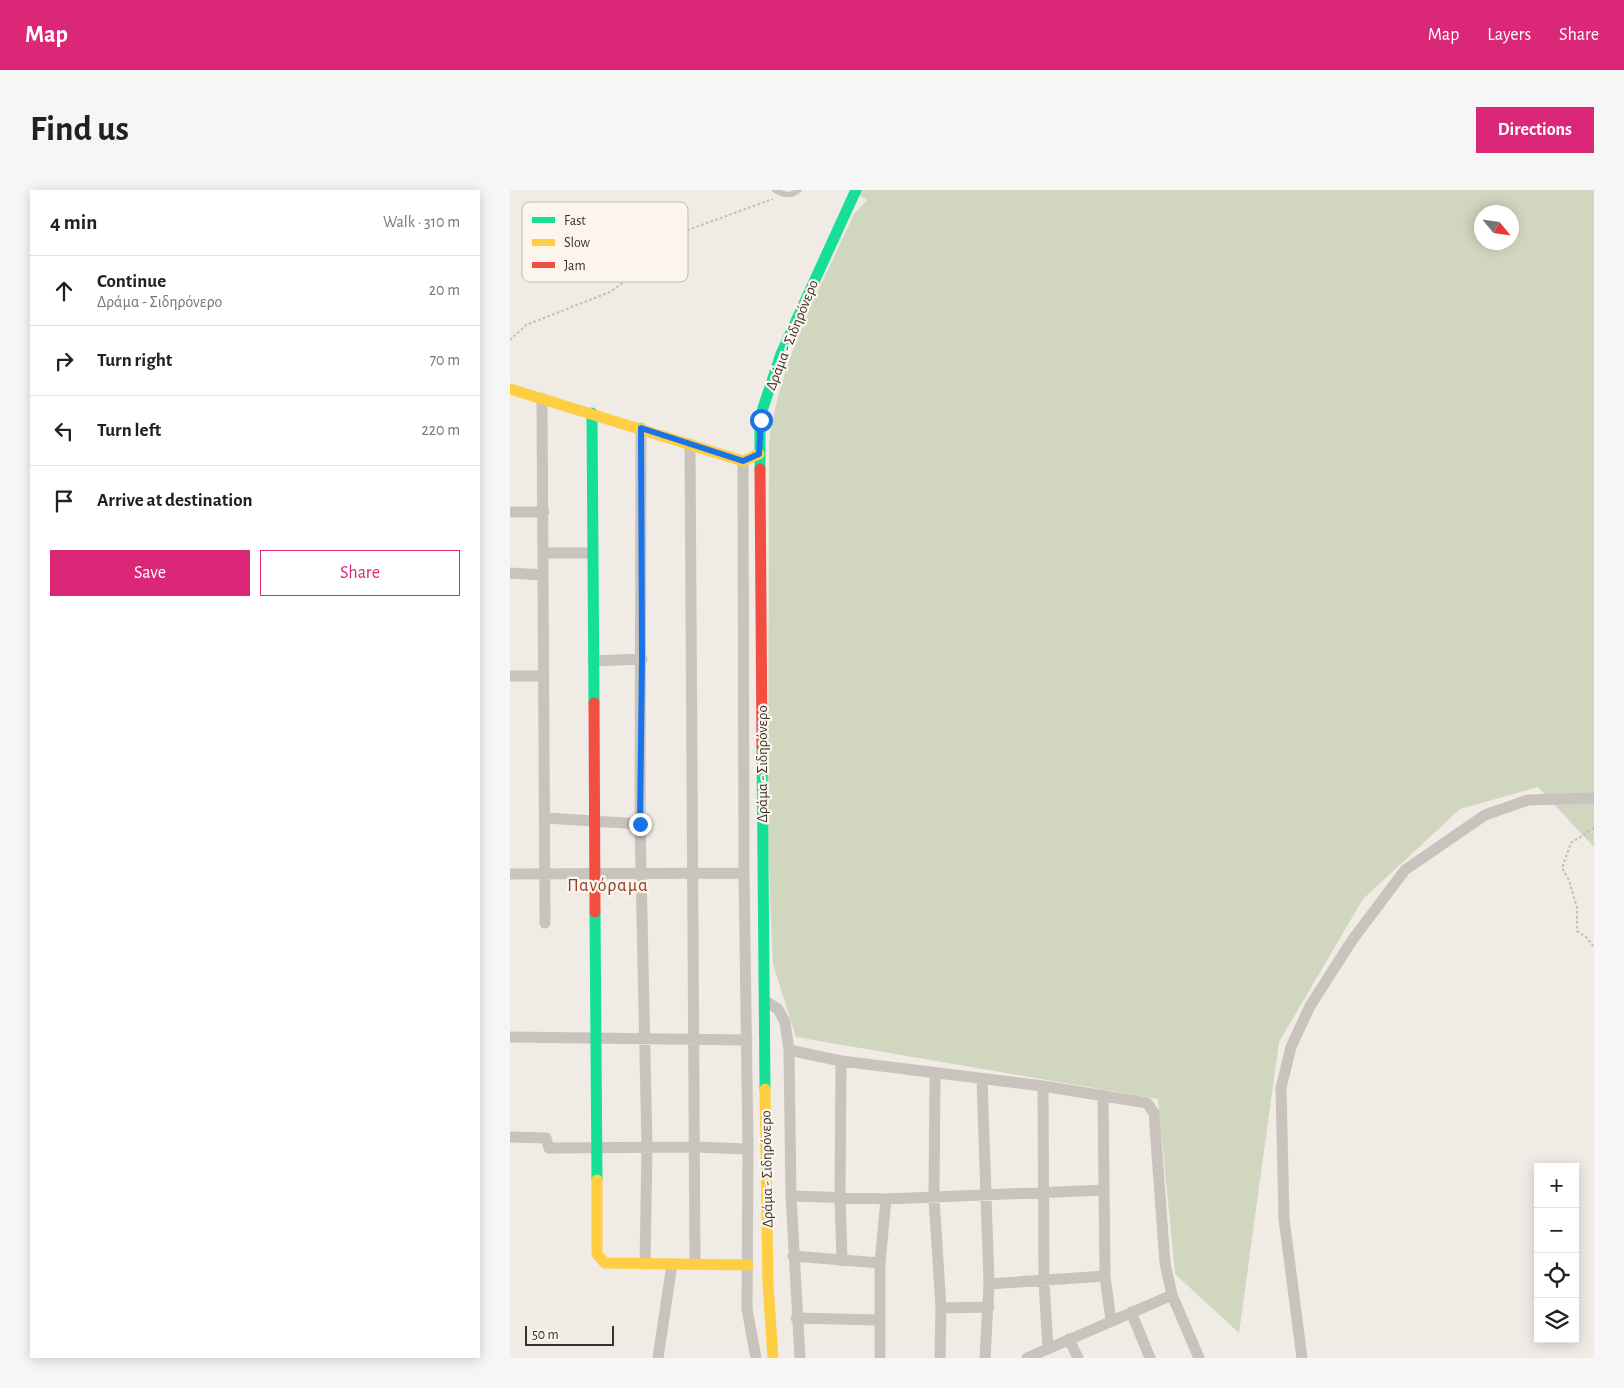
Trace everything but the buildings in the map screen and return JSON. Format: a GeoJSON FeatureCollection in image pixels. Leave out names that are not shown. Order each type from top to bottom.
{"type":"FeatureCollection","features":[{"type":"Feature","properties":{"kind":"street","name":"Δράμα - Σιδηρόνερο"},"geometry":{"type":"LineString","coordinates":[[773,1358],[768,1284],[759,454],[762,414],[776,365],[856,190]]}},
{"type":"Feature","properties":{"kind":"street"},"geometry":{"type":"LineString","coordinates":[[510,389],[743,461],[759,454]]}},
{"type":"Feature","properties":{"kind":"street"},"geometry":{"type":"LineString","coordinates":[[542,398],[545,553],[545,924]]}},
{"type":"Feature","properties":{"kind":"street"},"geometry":{"type":"LineString","coordinates":[[592,413],[593,873],[596,1039],[595,1149],[598,1258],[605,1263],[748,1265]]}},
{"type":"Feature","properties":{"kind":"street"},"geometry":{"type":"LineString","coordinates":[[641,428],[642,659],[640,824],[647,1147],[645,1264]]}},
{"type":"Feature","properties":{"kind":"street"},"geometry":{"type":"LineString","coordinates":[[690,444],[695,1263]]}},
{"type":"Feature","properties":{"kind":"street"},"geometry":{"type":"LineString","coordinates":[[743,461],[744,873],[748,1149],[747,1309],[756,1358]]}},
{"type":"Feature","properties":{"kind":"street"},"geometry":{"type":"LineString","coordinates":[[510,512],[544,512]]}},
{"type":"Feature","properties":{"kind":"street"},"geometry":{"type":"LineString","coordinates":[[545,553],[592,554]]}},
{"type":"Feature","properties":{"kind":"street"},"geometry":{"type":"LineString","coordinates":[[510,573],[544,575]]}},
{"type":"Feature","properties":{"kind":"street"},"geometry":{"type":"LineString","coordinates":[[593,661],[642,659]]}},
{"type":"Feature","properties":{"kind":"street"},"geometry":{"type":"LineString","coordinates":[[510,676],[544,676]]}},
{"type":"Feature","properties":{"kind":"street"},"geometry":{"type":"LineString","coordinates":[[1302,1358],[1284,1219],[1280,1088],[1291,1046],[1310,1006],[1353,939],[1405,870],[1485,815],[1528,800],[1594,798]]}},
{"type":"Feature","properties":{"kind":"street"},"geometry":{"type":"LineString","coordinates":[[546,818],[640,824]]}},
{"type":"Feature","properties":{"kind":"street"},"geometry":{"type":"LineString","coordinates":[[510,874],[744,873]]}},
{"type":"Feature","properties":{"kind":"street"},"geometry":{"type":"LineString","coordinates":[[765,1001],[778,1009],[785,1022],[789,1050],[793,1256],[800,1358]]}},
{"type":"Feature","properties":{"kind":"street"},"geometry":{"type":"LineString","coordinates":[[510,1037],[747,1040]]}},
{"type":"Feature","properties":{"kind":"street"},"geometry":{"type":"LineString","coordinates":[[789,1050],[841,1061],[1043,1086],[1143,1102],[1152,1109],[1165,1263],[1172,1295],[1199,1358]]}},
{"type":"Feature","properties":{"kind":"street"},"geometry":{"type":"LineString","coordinates":[[841,1061],[840,1198],[842,1261]]}},
{"type":"Feature","properties":{"kind":"street"},"geometry":{"type":"LineString","coordinates":[[935,1074],[934,1199],[941,1308],[940,1358]]}},
{"type":"Feature","properties":{"kind":"street"},"geometry":{"type":"LineString","coordinates":[[982,1079],[989,1284],[985,1358]]}},
{"type":"Feature","properties":{"kind":"street"},"geometry":{"type":"LineString","coordinates":[[1043,1086],[1044,1281],[1048,1349]]}},
{"type":"Feature","properties":{"kind":"street"},"geometry":{"type":"LineString","coordinates":[[1103,1095],[1105,1276],[1111,1321]]}},
{"type":"Feature","properties":{"kind":"street"},"geometry":{"type":"LineString","coordinates":[[510,1137],[546,1138],[549,1148],[695,1147],[748,1149]]}},
{"type":"Feature","properties":{"kind":"street"},"geometry":{"type":"LineString","coordinates":[[791,1196],[934,1199],[1104,1190]]}},
{"type":"Feature","properties":{"kind":"street"},"geometry":{"type":"LineString","coordinates":[[880,1358],[880,1263],[886,1199]]}},
{"type":"Feature","properties":{"kind":"street"},"geometry":{"type":"LineString","coordinates":[[793,1256],[880,1263]]}},
{"type":"Feature","properties":{"kind":"street"},"geometry":{"type":"LineString","coordinates":[[658,1358],[672,1264]]}},
{"type":"Feature","properties":{"kind":"street"},"geometry":{"type":"LineString","coordinates":[[989,1284],[1105,1276]]}},
{"type":"Feature","properties":{"kind":"street"},"geometry":{"type":"LineString","coordinates":[[1027,1358],[1069,1338],[1172,1295]]}},
{"type":"Feature","properties":{"kind":"street"},"geometry":{"type":"LineString","coordinates":[[941,1308],[989,1306]]}},
{"type":"Feature","properties":{"kind":"street"},"geometry":{"type":"LineString","coordinates":[[1131,1312],[1150,1358]]}},
{"type":"Feature","properties":{"kind":"street"},"geometry":{"type":"LineString","coordinates":[[796,1318],[879,1320]]}},
{"type":"Feature","properties":{"kind":"street"},"geometry":{"type":"LineString","coordinates":[[1069,1338],[1078,1358]]}},
{"type":"Feature","properties":{"kind":"lane"},"geometry":{"type":"LineString","coordinates":[[775,190],[784,195],[794,194],[798,190]]}},
{"type":"Feature","properties":{"kind":"path"},"geometry":{"type":"LineString","coordinates":[[688,230],[784,195]]}},
{"type":"Feature","properties":{"kind":"path"},"geometry":{"type":"LineString","coordinates":[[510,340],[526,325],[610,292],[624,282]]}},
{"type":"Feature","properties":{"kind":"path"},"geometry":{"type":"LineString","coordinates":[[1594,828],[1571,843],[1562,868],[1569,880],[1577,908],[1577,931],[1586,937],[1594,947]]}},
{"type":"Feature","properties":{"kind":"green space"},"geometry":{"type":"Polygon","coordinates":[[[850,190],[1594,190],[1594,847],[1538,787],[1460,809],[1363,899],[1279,1042],[1239,1333],[1175,1274],[1158,1099],[796,1037],[773,964],[772,945],[768,846],[769,445],[781,385],[791,356],[802,327],[854,214],[867,200],[850,190]]]}},
{"type":"Feature","properties":{"kind":"traffic: fast"},"geometry":{"type":"LineString","coordinates":[[760,469],[760,428],[763,408],[781,354],[856,190]]}},
{"type":"Feature","properties":{"kind":"traffic: fast"},"geometry":{"type":"LineString","coordinates":[[592,413],[594,703]]}},
{"type":"Feature","properties":{"kind":"traffic: fast"},"geometry":{"type":"LineString","coordinates":[[762,747],[765,1089]]}},
{"type":"Feature","properties":{"kind":"traffic: fast"},"geometry":{"type":"LineString","coordinates":[[595,912],[597,1180]]}},
{"type":"Feature","properties":{"kind":"traffic: slow"},"geometry":{"type":"LineString","coordinates":[[510,389],[743,461],[759,454]]}},
{"type":"Feature","properties":{"kind":"traffic: slow"},"geometry":{"type":"LineString","coordinates":[[765,1089],[768,1284],[773,1358]]}},
{"type":"Feature","properties":{"kind":"traffic: slow"},"geometry":{"type":"LineString","coordinates":[[597,1180],[597,1254],[605,1263],[748,1265]]}},
{"type":"Feature","properties":{"kind":"traffic: jam"},"geometry":{"type":"LineString","coordinates":[[760,469],[762,747]]}},
{"type":"Feature","properties":{"kind":"traffic: jam"},"geometry":{"type":"LineString","coordinates":[[594,703],[595,912]]}},
{"type":"Feature","properties":{"kind":"district","name":"Πανόραμα"},"geometry":{"type":"Point","coordinates":[608,886]}},
{"type":"Feature","properties":{"kind":"route"},"geometry":{"type":"LineString","coordinates":[[640,824],[642,659],[641,428],[743,461],[759,454],[761,420]]}}]}
